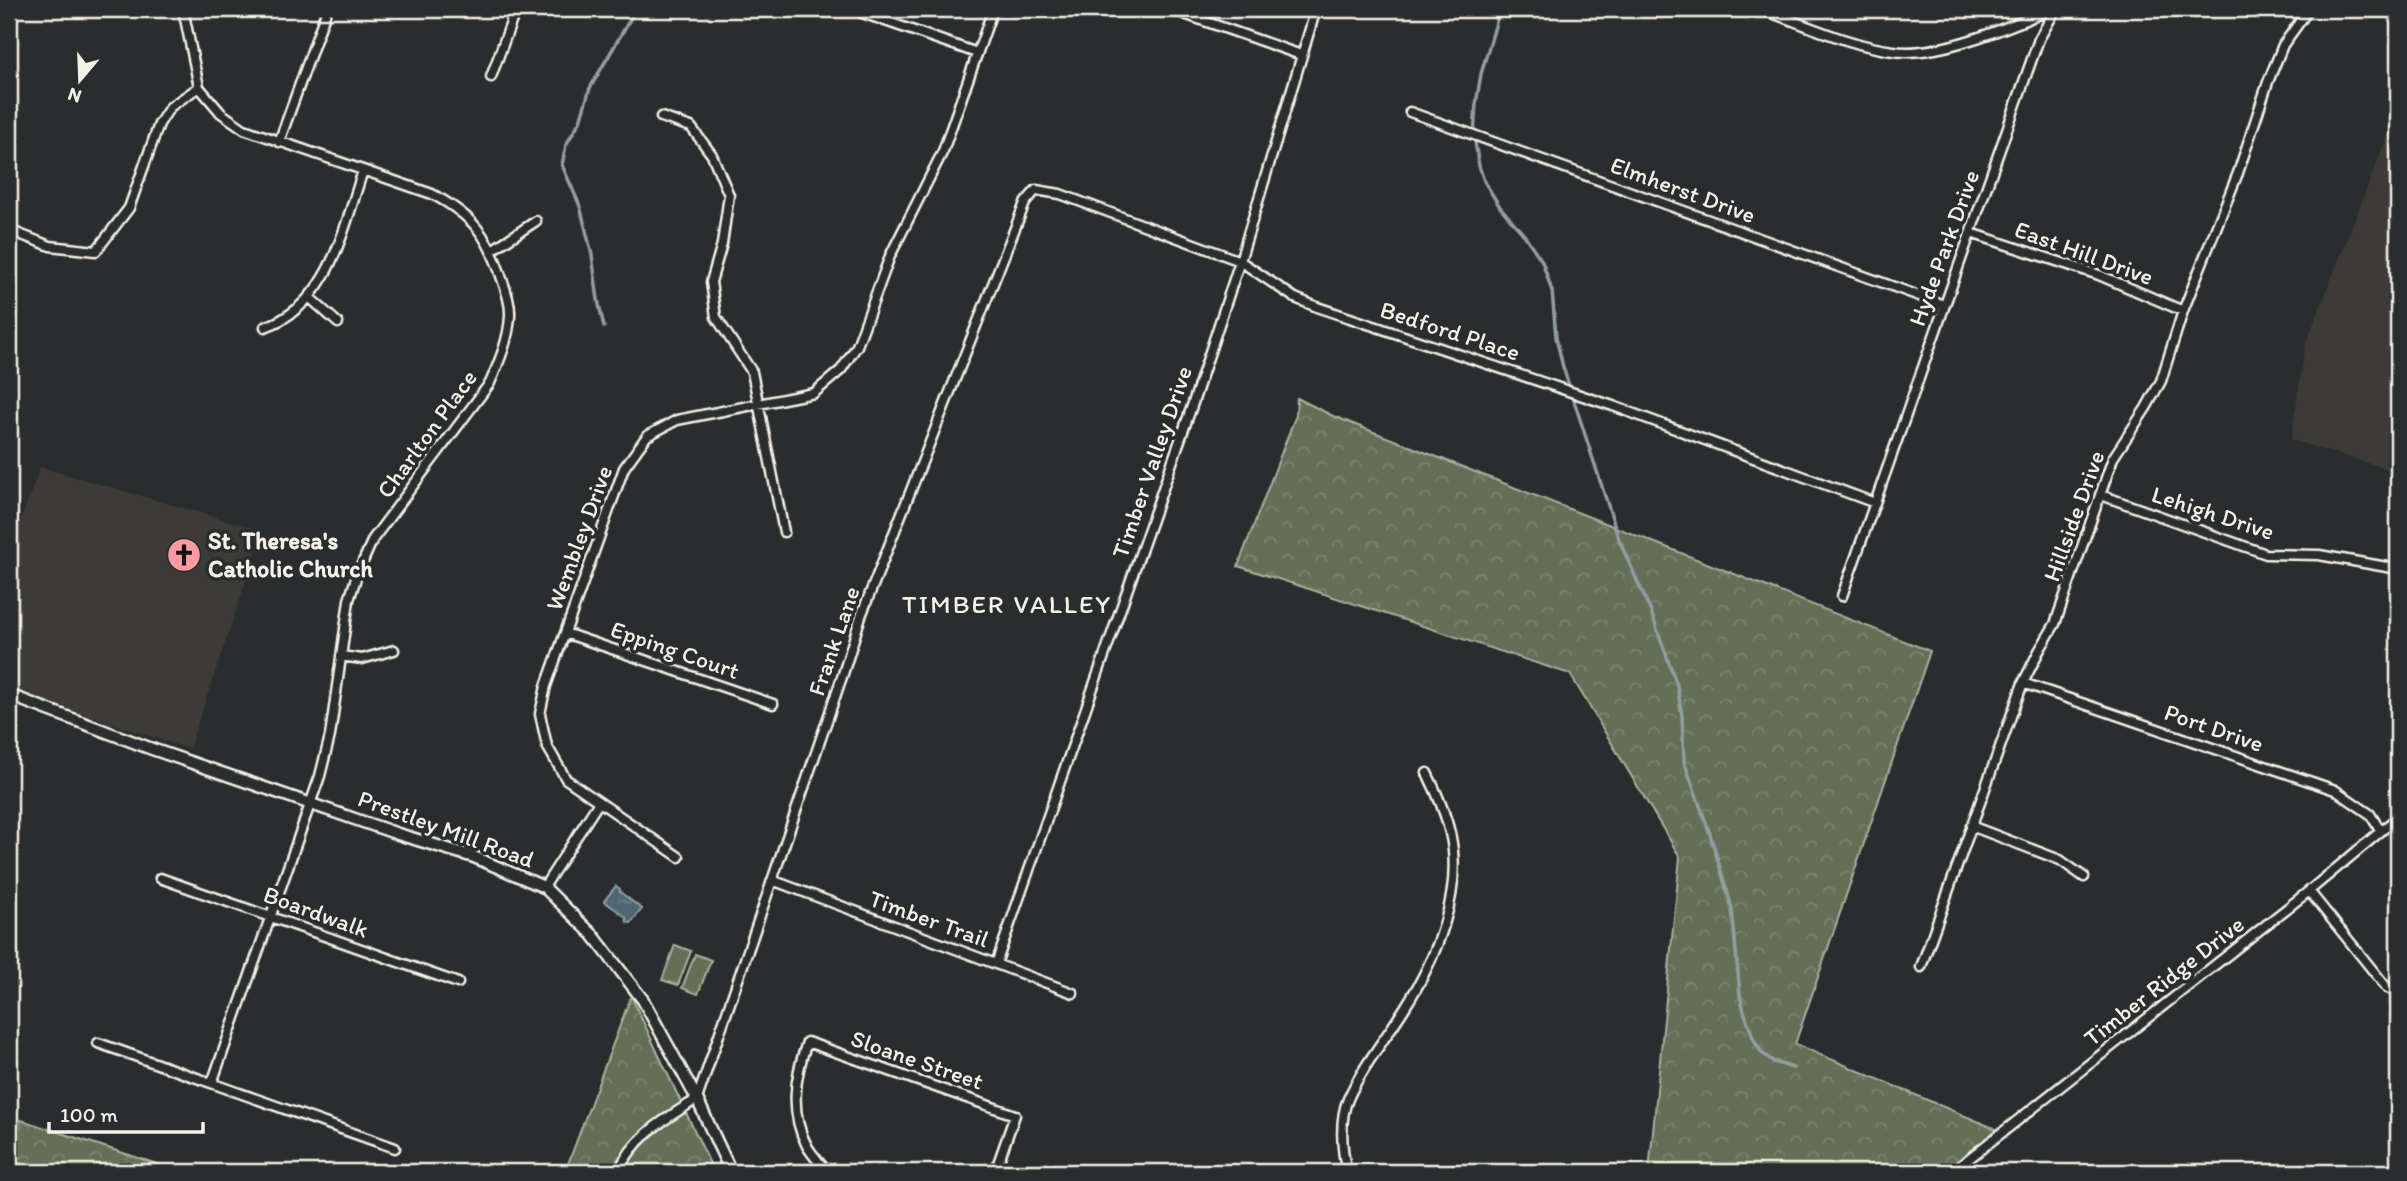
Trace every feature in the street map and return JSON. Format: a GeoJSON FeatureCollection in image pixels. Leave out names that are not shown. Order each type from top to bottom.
{"type":"FeatureCollection","features":[{"type":"Feature","properties":{"kind":"street","name":"Charlton Place"},"geometry":{"type":"LineString","coordinates":[[183,9],[199,87],[221,113],[244,129],[432,194],[471,219],[492,250],[507,293],[511,314],[499,363],[490,383],[373,539],[349,600],[330,736],[311,803],[212,1083]]}},
{"type":"Feature","properties":{"kind":"street"},"geometry":{"type":"LineString","coordinates":[[279,142],[327,9]]}},
{"type":"Feature","properties":{"kind":"street"},"geometry":{"type":"LineString","coordinates":[[491,77],[516,9]]}},
{"type":"Feature","properties":{"kind":"street"},"geometry":{"type":"LineString","coordinates":[[851,9],[977,53]]}},
{"type":"Feature","properties":{"kind":"street","name":"Wembley Drive"},"geometry":{"type":"LineString","coordinates":[[679,858],[566,779],[547,746],[540,714],[546,686],[624,468],[647,436],[677,420],[814,393],[841,370],[857,346],[890,256],[943,151],[993,9]]}},
{"type":"Feature","properties":{"kind":"street"},"geometry":{"type":"LineString","coordinates":[[1170,9],[1301,55]]}},
{"type":"Feature","properties":{"kind":"street","name":"Timber Valley Drive"},"geometry":{"type":"LineString","coordinates":[[996,964],[1189,416],[1240,261],[1316,9]]}},
{"type":"Feature","properties":{"kind":"street"},"geometry":{"type":"LineString","coordinates":[[1760,9],[1867,46],[1895,52],[1924,51],[1986,35],[2054,9]]}},
{"type":"Feature","properties":{"kind":"street","name":"Hyde Park Drive"},"geometry":{"type":"LineString","coordinates":[[1842,596],[2039,39],[2054,9]]}},
{"type":"Feature","properties":{"kind":"street","name":"Hillside Drive"},"geometry":{"type":"LineString","coordinates":[[1921,967],[2023,684],[2055,624],[2113,458],[2161,381],[2183,311],[2238,173],[2283,44],[2309,9]]}},
{"type":"Feature","properties":{"kind":"street"},"geometry":{"type":"LineString","coordinates":[[9,230],[50,246],[96,251],[129,208],[159,124],[170,107],[199,87]]}},
{"type":"Feature","properties":{"kind":"street","name":"Elmherst Drive"},"geometry":{"type":"LineString","coordinates":[[1410,112],[1944,305]]}},
{"type":"Feature","properties":{"kind":"street"},"geometry":{"type":"LineString","coordinates":[[661,117],[691,127],[712,155],[729,195],[722,244],[711,282],[716,317],[752,372],[784,532]]}},
{"type":"Feature","properties":{"kind":"street"},"geometry":{"type":"LineString","coordinates":[[265,327],[283,321],[309,297],[329,271],[363,171]]}},
{"type":"Feature","properties":{"kind":"street","name":"Bedford Place"},"geometry":{"type":"LineString","coordinates":[[1025,203],[1036,190],[1060,194],[1240,261],[1296,298],[1317,307],[1613,406],[1875,503]]}},
{"type":"Feature","properties":{"kind":"street","name":"Frank Lane"},"geometry":{"type":"LineString","coordinates":[[697,1099],[861,616],[1025,203]]}},
{"type":"Feature","properties":{"kind":"street"},"geometry":{"type":"LineString","coordinates":[[492,250],[536,221]]}},
{"type":"Feature","properties":{"kind":"street","name":"East Hill Drive"},"geometry":{"type":"LineString","coordinates":[[1970,233],[2099,275],[2183,311]]}},
{"type":"Feature","properties":{"kind":"street"},"geometry":{"type":"LineString","coordinates":[[309,297],[338,323]]}},
{"type":"Feature","properties":{"kind":"street","name":"Lehigh Drive"},"geometry":{"type":"LineString","coordinates":[[2101,495],[2266,554],[2319,555],[2398,569]]}},
{"type":"Feature","properties":{"kind":"street","name":"Epping Court"},"geometry":{"type":"LineString","coordinates":[[565,633],[773,704]]}},
{"type":"Feature","properties":{"kind":"street"},"geometry":{"type":"LineString","coordinates":[[341,656],[362,659],[394,650]]}},
{"type":"Feature","properties":{"kind":"street","name":"Port Drive"},"geometry":{"type":"LineString","coordinates":[[2023,684],[2335,790],[2370,814],[2380,830]]}},
{"type":"Feature","properties":{"kind":"street","name":"Prestley Mill Road"},"geometry":{"type":"LineString","coordinates":[[9,695],[152,749],[474,858],[544,887],[593,935],[643,1000],[697,1099],[731,1172]]}},
{"type":"Feature","properties":{"kind":"street"},"geometry":{"type":"LineString","coordinates":[[1348,1172],[1344,1160],[1343,1128],[1346,1101],[1418,987],[1440,935],[1450,898],[1453,862],[1451,835],[1442,803],[1427,773]]}},
{"type":"Feature","properties":{"kind":"street"},"geometry":{"type":"LineString","coordinates":[[544,887],[599,802]]}},
{"type":"Feature","properties":{"kind":"street","name":"Timber Ridge Drive"},"geometry":{"type":"LineString","coordinates":[[1952,1172],[2309,891],[2398,817]]}},
{"type":"Feature","properties":{"kind":"street"},"geometry":{"type":"LineString","coordinates":[[1971,826],[2060,860],[2084,877]]}},
{"type":"Feature","properties":{"kind":"street","name":"Boardwalk"},"geometry":{"type":"LineString","coordinates":[[160,878],[458,983]]}},
{"type":"Feature","properties":{"kind":"street","name":"Timber Trail"},"geometry":{"type":"LineString","coordinates":[[772,880],[1073,993]]}},
{"type":"Feature","properties":{"kind":"street"},"geometry":{"type":"LineString","coordinates":[[2309,891],[2387,988],[2398,992]]}},
{"type":"Feature","properties":{"kind":"street","name":"Sloane Street"},"geometry":{"type":"LineString","coordinates":[[827,1172],[807,1147],[795,1111],[799,1065],[807,1042],[1015,1115],[995,1172]]}},
{"type":"Feature","properties":{"kind":"street"},"geometry":{"type":"LineString","coordinates":[[97,1043],[395,1148]]}},
{"type":"Feature","properties":{"kind":"street"},"geometry":{"type":"LineString","coordinates":[[618,1172],[626,1154],[650,1129],[697,1099]]}},
{"type":"Feature","properties":{"kind":"shaded area"},"geometry":{"type":"Polygon","coordinates":[[[2398,109],[2398,472],[2291,440],[2305,346],[2398,109]]]}},
{"type":"Feature","properties":{"kind":"shaded area"},"geometry":{"type":"Polygon","coordinates":[[[40,467],[263,531],[189,749],[9,689],[9,553],[40,467]]]}},
{"type":"Feature","properties":{"kind":"green space"},"geometry":{"type":"Polygon","coordinates":[[[1297,398],[1333,416],[1930,651],[1795,1044],[2003,1132],[1952,1172],[1649,1172],[1680,857],[1570,674],[1238,566],[1296,415],[1297,398]]]}},
{"type":"Feature","properties":{"kind":"green space"},"geometry":{"type":"Polygon","coordinates":[[[675,945],[691,951],[678,985],[662,980],[675,945]]]}},
{"type":"Feature","properties":{"kind":"green space"},"geometry":{"type":"Polygon","coordinates":[[[695,954],[711,960],[698,994],[682,988],[695,954]]]}},
{"type":"Feature","properties":{"kind":"green space"},"geometry":{"type":"Polygon","coordinates":[[[631,996],[714,1172],[565,1172],[631,996]]]}},
{"type":"Feature","properties":{"kind":"green space"},"geometry":{"type":"Polygon","coordinates":[[[21,1120],[182,1172],[9,1172],[9,1152],[21,1120]]]}},
{"type":"Feature","properties":{"kind":"water"},"geometry":{"type":"Polygon","coordinates":[[[616,886],[642,909],[631,923],[604,901],[616,886]]]}},
{"type":"Feature","properties":{"kind":"waterway"},"geometry":{"type":"LineString","coordinates":[[604,327],[592,255],[580,206],[562,165],[566,145],[580,121],[590,88],[636,9]]}},
{"type":"Feature","properties":{"kind":"waterway"},"geometry":{"type":"LineString","coordinates":[[1500,9],[1481,74],[1476,104],[1474,136],[1479,166],[1484,181],[1500,207],[1542,261],[1552,291],[1556,337],[1563,367],[1620,542],[1651,612],[1677,685],[1682,716],[1684,761],[1732,908],[1740,995],[1744,1011],[1754,1040],[1762,1053],[1774,1062],[1793,1068]]}},
{"type":"Feature","properties":{"kind":"place","name":"St. Theresa's Catholic Church"},"geometry":{"type":"Point","coordinates":[184,555]}},
{"type":"Feature","properties":{"kind":"district","name":"TIMBER VALLEY"},"geometry":{"type":"Point","coordinates":[1007,604]}}]}
